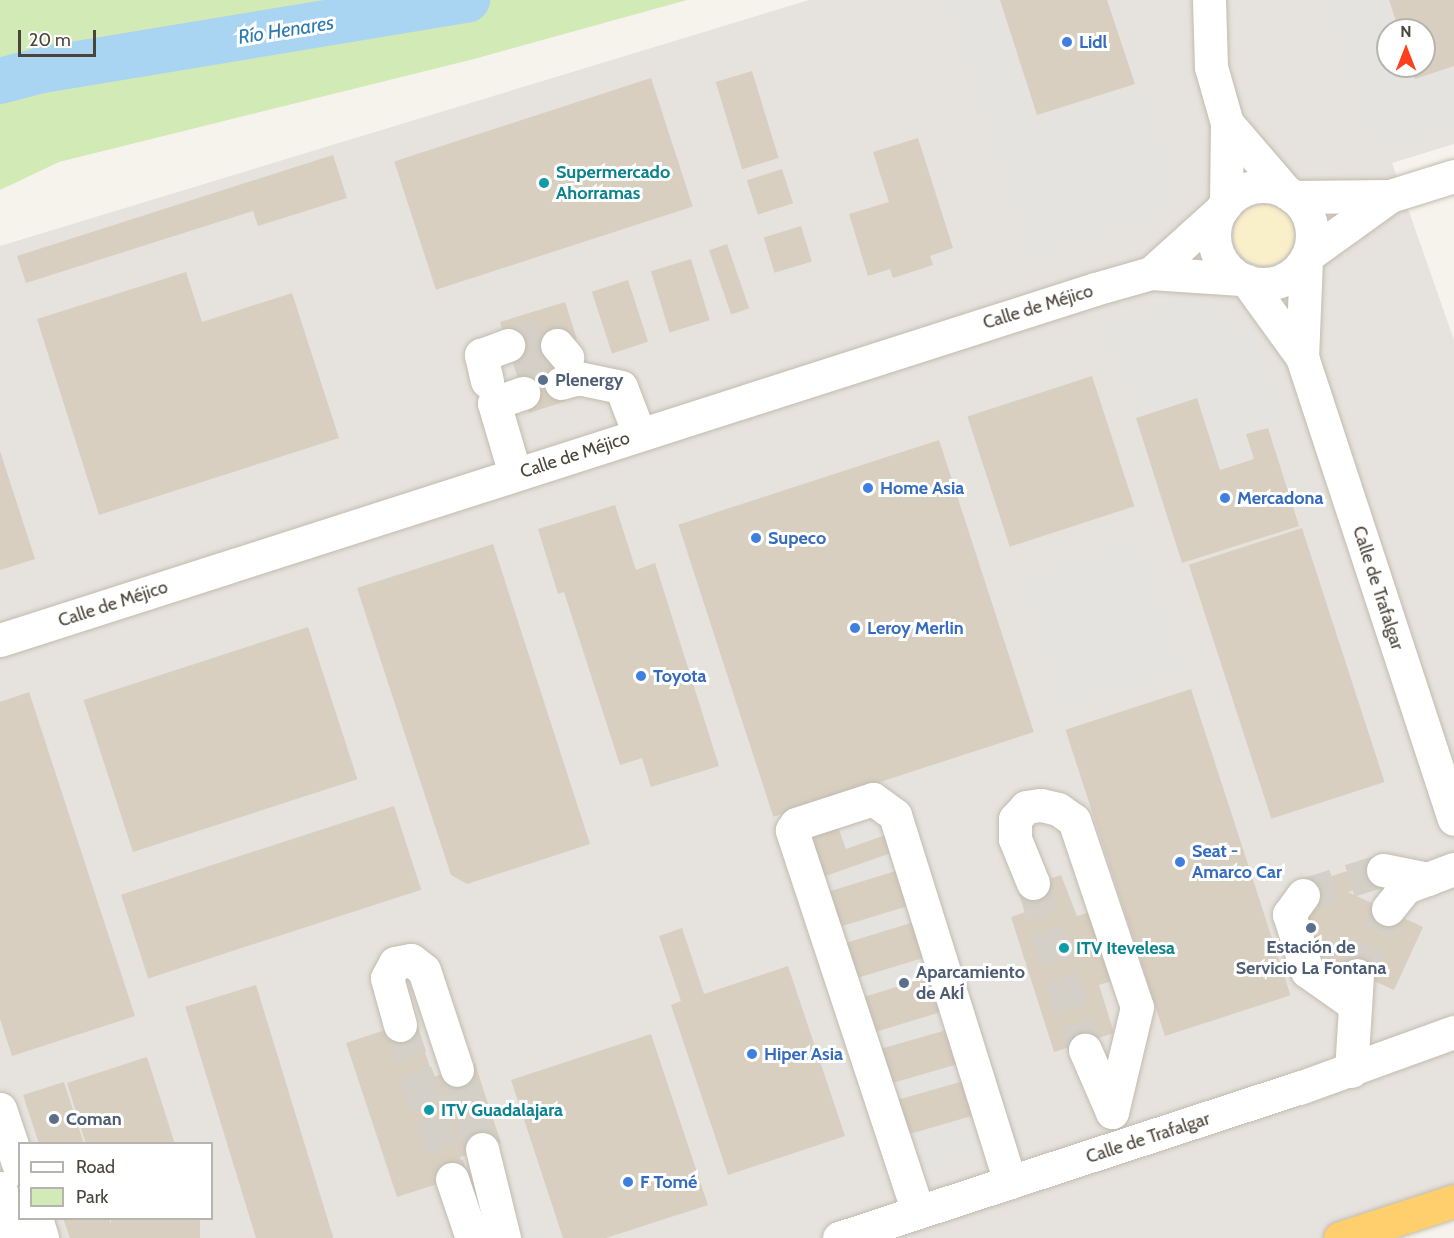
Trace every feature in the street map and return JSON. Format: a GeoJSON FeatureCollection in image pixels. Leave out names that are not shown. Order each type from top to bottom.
{"type":"FeatureCollection","features":[{"type":"Feature","properties":{"kind":"highway"},"geometry":{"type":"LineString","coordinates":[[1340,1238],[1454,1201]]}},
{"type":"Feature","properties":{"kind":"street"},"geometry":{"type":"LineString","coordinates":[[1209,0],[1211,67],[1227,123],[1224,206],[1214,240],[1227,269],[1244,280],[1272,284],[1287,278],[1307,257],[1390,196]]}},
{"type":"Feature","properties":{"kind":"street"},"geometry":{"type":"LineString","coordinates":[[1227,123],[1290,195],[1311,223],[1307,257]]}},
{"type":"Feature","properties":{"kind":"street"},"geometry":{"type":"LineString","coordinates":[[1224,206],[1247,189],[1263,186],[1290,195],[1390,196],[1454,177]]}},
{"type":"Feature","properties":{"kind":"street","name":"Calle de Méjico"},"geometry":{"type":"LineString","coordinates":[[1151,273],[1224,206]]}},
{"type":"Feature","properties":{"kind":"street","name":"Calle de Trafalgar"},"geometry":{"type":"LineString","coordinates":[[1302,357],[1307,257]]}},
{"type":"Feature","properties":{"kind":"street","name":"Calle de Méjico"},"geometry":{"type":"LineString","coordinates":[[0,640],[639,434],[1151,273],[1244,280]]}},
{"type":"Feature","properties":{"kind":"street","name":"Calle de Trafalgar"},"geometry":{"type":"LineString","coordinates":[[1244,280],[1302,357],[1454,819]]}},
{"type":"Feature","properties":{"kind":"street"},"geometry":{"type":"LineString","coordinates":[[563,365],[621,387],[639,434]]}},
{"type":"Feature","properties":{"kind":"street"},"geometry":{"type":"LineString","coordinates":[[506,379],[515,474]]}},
{"type":"Feature","properties":{"kind":"street"},"geometry":{"type":"LineString","coordinates":[[918,1212],[792,830],[796,824],[873,799],[896,815],[1010,1182]]}},
{"type":"Feature","properties":{"kind":"street"},"geometry":{"type":"LineString","coordinates":[[1033,883],[1016,839],[1016,819],[1026,807],[1041,805],[1058,809],[1074,820],[1137,1007],[1112,1112],[1115,1148]]}},
{"type":"Feature","properties":{"kind":"street"},"geometry":{"type":"LineString","coordinates":[[1383,870],[1441,874]]}},
{"type":"Feature","properties":{"kind":"street"},"geometry":{"type":"LineString","coordinates":[[1388,909],[1406,887],[1441,874]]}},
{"type":"Feature","properties":{"kind":"street"},"geometry":{"type":"LineString","coordinates":[[1303,895],[1289,914],[1307,971],[1356,990],[1352,1071]]}},
{"type":"Feature","properties":{"kind":"street"},"geometry":{"type":"LineString","coordinates":[[400,1025],[387,978],[395,963],[411,960],[424,970],[457,1070]]}},
{"type":"Feature","properties":{"kind":"street","name":"Calle de Trafalgar"},"geometry":{"type":"LineString","coordinates":[[839,1238],[1352,1071],[1454,1032]]}},
{"type":"Feature","properties":{"kind":"street"},"geometry":{"type":"LineString","coordinates":[[1085,1050],[1112,1112]]}},
{"type":"Feature","properties":{"kind":"street"},"geometry":{"type":"LineString","coordinates":[[0,1109],[18,1163]]}},
{"type":"Feature","properties":{"kind":"street"},"geometry":{"type":"LineString","coordinates":[[482,1149],[504,1238]]}},
{"type":"Feature","properties":{"kind":"street"},"geometry":{"type":"LineString","coordinates":[[452,1179],[472,1238]]}},
{"type":"Feature","properties":{"kind":"street"},"geometry":{"type":"LineString","coordinates":[[0,1188],[16,1238]]}},
{"type":"Feature","properties":{"kind":"street"},"geometry":{"type":"LineString","coordinates":[[37,1220],[42,1238]]}},
{"type":"Feature","properties":{"kind":"shaded area"},"geometry":{"type":"Polygon","coordinates":[[[809,0],[1454,0],[1454,144],[1392,163],[1454,340],[1454,1200],[1336,1238],[0,1238],[0,246],[809,0]]]}},
{"type":"Feature","properties":{"kind":"shaded area"},"geometry":{"type":"Polygon","coordinates":[[[941,0],[997,0],[1036,120],[1146,84],[1180,188],[1145,227],[1028,265],[941,0]]]}},
{"type":"Feature","properties":{"kind":"shaded area"},"geometry":{"type":"Polygon","coordinates":[[[1319,0],[1389,0],[1395,18],[1376,18],[1376,78],[1436,78],[1436,72],[1454,66],[1454,130],[1372,157],[1319,0]]]}},
{"type":"Feature","properties":{"kind":"shaded area"},"geometry":{"type":"Polygon","coordinates":[[[1174,301],[1208,303],[1255,332],[1288,421],[1246,434],[1254,459],[1220,470],[1197,398],[1136,418],[1098,325],[1174,301]]]}},
{"type":"Feature","properties":{"kind":"shaded area"},"geometry":{"type":"Polygon","coordinates":[[[1142,535],[1186,672],[1062,712],[1017,575],[1142,535]]]}},
{"type":"Feature","properties":{"kind":"shaded area","name":"Aparcamiento de AkÍ"},"geometry":{"type":"Polygon","coordinates":[[[907,784],[1023,1143],[902,1182],[785,824],[907,784]]]}},
{"type":"Feature","properties":{"kind":"shaded area"},"geometry":{"type":"Polygon","coordinates":[[[525,1174],[545,1238],[504,1238],[491,1184],[525,1174]]]}},
{"type":"Feature","properties":{"kind":"green space"},"geometry":{"type":"Polygon","coordinates":[[[0,0],[687,0],[474,59],[59,162],[0,190],[0,0]]]}},
{"type":"Feature","properties":{"kind":"sand"},"geometry":{"type":"Polygon","coordinates":[[[1264,205],[1281,210],[1289,218],[1294,235],[1289,252],[1281,260],[1264,265],[1247,260],[1239,252],[1234,235],[1239,218],[1247,210],[1264,205]]]}},
{"type":"Feature","properties":{"kind":"building","name":"Lidl"},"geometry":{"type":"Polygon","coordinates":[[[1000,0],[1107,0],[1135,84],[1037,115],[1000,0]]]}},
{"type":"Feature","properties":{"kind":"building"},"geometry":{"type":"Polygon","coordinates":[[[1389,0],[1454,0],[1454,66],[1436,72],[1436,18],[1395,18],[1389,0]]]}},
{"type":"Feature","properties":{"kind":"building"},"geometry":{"type":"Polygon","coordinates":[[[752,71],[779,158],[742,169],[716,82],[752,71]]]}},
{"type":"Feature","properties":{"kind":"building","name":"Supermercado Ahorramas"},"geometry":{"type":"Polygon","coordinates":[[[651,78],[693,206],[436,290],[394,161],[651,78]]]}},
{"type":"Feature","properties":{"kind":"building"},"geometry":{"type":"Polygon","coordinates":[[[918,138],[953,248],[930,256],[933,265],[893,278],[890,269],[868,276],[849,214],[889,202],[873,152],[918,138]]]}},
{"type":"Feature","properties":{"kind":"building"},"geometry":{"type":"Polygon","coordinates":[[[333,155],[347,198],[258,226],[253,211],[26,283],[17,256],[333,155]]]}},
{"type":"Feature","properties":{"kind":"building"},"geometry":{"type":"Polygon","coordinates":[[[782,169],[793,203],[758,215],[747,180],[782,169]]]}},
{"type":"Feature","properties":{"kind":"building"},"geometry":{"type":"Polygon","coordinates":[[[801,226],[812,261],[775,273],[764,237],[801,226]]]}},
{"type":"Feature","properties":{"kind":"building"},"geometry":{"type":"Polygon","coordinates":[[[727,244],[749,308],[731,314],[709,250],[727,244]]]}},
{"type":"Feature","properties":{"kind":"building"},"geometry":{"type":"Polygon","coordinates":[[[691,259],[710,320],[670,332],[651,271],[691,259]]]}},
{"type":"Feature","properties":{"kind":"building"},"geometry":{"type":"Polygon","coordinates":[[[186,272],[202,322],[292,293],[339,438],[99,515],[37,319],[186,272]]]}},
{"type":"Feature","properties":{"kind":"building"},"geometry":{"type":"Polygon","coordinates":[[[628,280],[648,342],[612,354],[592,292],[628,280]]]}},
{"type":"Feature","properties":{"kind":"building"},"geometry":{"type":"Polygon","coordinates":[[[565,302],[577,339],[550,348],[566,401],[529,413],[500,322],[565,302]]]}},
{"type":"Feature","properties":{"kind":"building"},"geometry":{"type":"Polygon","coordinates":[[[1092,376],[1134,506],[1010,547],[967,416],[1092,376]]]}},
{"type":"Feature","properties":{"kind":"building","name":"Mercadona"},"geometry":{"type":"Polygon","coordinates":[[[1197,398],[1220,470],[1254,459],[1246,434],[1268,428],[1299,526],[1182,563],[1136,418],[1197,398]]]}},
{"type":"Feature","properties":{"kind":"building","name":"Leroy Merlin"},"geometry":{"type":"Polygon","coordinates":[[[939,440],[1034,732],[773,817],[678,525],[939,440]]]}},
{"type":"Feature","properties":{"kind":"building"},"geometry":{"type":"Polygon","coordinates":[[[0,451],[35,559],[0,570],[0,451]]]}},
{"type":"Feature","properties":{"kind":"building","name":"Toyota"},"geometry":{"type":"Polygon","coordinates":[[[615,505],[636,570],[655,563],[719,766],[651,787],[642,758],[620,765],[564,592],[558,594],[538,529],[615,505]]]}},
{"type":"Feature","properties":{"kind":"building"},"geometry":{"type":"Polygon","coordinates":[[[1302,528],[1385,782],[1271,819],[1189,565],[1302,528]]]}},
{"type":"Feature","properties":{"kind":"building"},"geometry":{"type":"Polygon","coordinates":[[[493,544],[590,844],[467,884],[451,875],[357,588],[493,544]]]}},
{"type":"Feature","properties":{"kind":"building"},"geometry":{"type":"Polygon","coordinates":[[[308,627],[357,779],[133,852],[84,700],[308,627]]]}},
{"type":"Feature","properties":{"kind":"building","name":"Seat - Amarco Car"},"geometry":{"type":"Polygon","coordinates":[[[1191,689],[1291,995],[1165,1036],[1065,730],[1191,689]]]}},
{"type":"Feature","properties":{"kind":"building"},"geometry":{"type":"Polygon","coordinates":[[[29,692],[135,1016],[12,1056],[0,1019],[0,702],[29,692]]]}},
{"type":"Feature","properties":{"kind":"building"},"geometry":{"type":"Polygon","coordinates":[[[394,806],[421,890],[148,978],[121,895],[394,806]]]}},
{"type":"Feature","properties":{"kind":"building"},"geometry":{"type":"Polygon","coordinates":[[[838,827],[846,849],[888,834],[894,852],[817,879],[803,839],[838,827]]]}},
{"type":"Feature","properties":{"kind":"building"},"geometry":{"type":"Polygon","coordinates":[[[1378,861],[1385,880],[1348,892],[1423,927],[1394,990],[1311,952],[1304,940],[1301,886],[1378,861]]]}},
{"type":"Feature","properties":{"kind":"building"},"geometry":{"type":"Polygon","coordinates":[[[899,870],[910,905],[832,929],[822,894],[899,870]]]}},
{"type":"Feature","properties":{"kind":"building","name":"ITV Itevelesa"},"geometry":{"type":"Polygon","coordinates":[[[1061,875],[1077,916],[1097,910],[1118,979],[1099,985],[1114,1033],[1054,1052],[1011,917],[1034,909],[1026,887],[1061,875]]]}},
{"type":"Feature","properties":{"kind":"building"},"geometry":{"type":"Polygon","coordinates":[[[914,922],[925,957],[847,981],[837,946],[914,922]]]}},
{"type":"Feature","properties":{"kind":"building","name":"Hiper Asia"},"geometry":{"type":"Polygon","coordinates":[[[682,928],[704,994],[788,966],[845,1136],[728,1175],[671,1005],[681,1001],[659,936],[682,928]]]}},
{"type":"Feature","properties":{"kind":"building"},"geometry":{"type":"Polygon","coordinates":[[[932,976],[943,1011],[866,1035],[855,999],[932,976]]]}},
{"type":"Feature","properties":{"kind":"building"},"geometry":{"type":"Polygon","coordinates":[[[256,985],[333,1237],[256,1238],[185,1007],[256,985]]]}},
{"type":"Feature","properties":{"kind":"building","name":"ITV Guadalajara"},"geometry":{"type":"Polygon","coordinates":[[[415,1020],[433,1077],[475,1064],[501,1143],[460,1157],[465,1175],[397,1197],[346,1043],[415,1020]]]}},
{"type":"Feature","properties":{"kind":"building"},"geometry":{"type":"Polygon","coordinates":[[[950,1029],[960,1064],[883,1086],[873,1051],[950,1029]]]}},
{"type":"Feature","properties":{"kind":"building"},"geometry":{"type":"Polygon","coordinates":[[[651,1034],[708,1205],[606,1238],[563,1238],[511,1080],[651,1034]]]}},
{"type":"Feature","properties":{"kind":"building"},"geometry":{"type":"Polygon","coordinates":[[[147,1057],[174,1142],[85,1142],[67,1083],[147,1057]]]}},
{"type":"Feature","properties":{"kind":"building"},"geometry":{"type":"Polygon","coordinates":[[[967,1080],[977,1115],[900,1137],[890,1102],[967,1080]]]}},
{"type":"Feature","properties":{"kind":"building","name":"Coman"},"geometry":{"type":"Polygon","coordinates":[[[64,1082],[83,1142],[38,1142],[23,1095],[64,1082]]]}},
{"type":"Feature","properties":{"kind":"building"},"geometry":{"type":"Polygon","coordinates":[[[64,1220],[110,1220],[115,1238],[70,1238],[64,1220]]]}},
{"type":"Feature","properties":{"kind":"building"},"geometry":{"type":"Polygon","coordinates":[[[111,1220],[200,1220],[200,1238],[111,1238],[111,1220]]]}},
{"type":"Feature","properties":{"kind":"waterway","name":"Río Henares"},"geometry":{"type":"LineString","coordinates":[[0,81],[42,70],[467,0]]}},
{"type":"Feature","properties":{"kind":"tunnel"},"geometry":{"type":"LineString","coordinates":[[508,345],[547,334],[557,345]]}},
{"type":"Feature","properties":{"kind":"tunnel"},"geometry":{"type":"LineString","coordinates":[[516,372],[554,361]]}},
{"type":"Feature","properties":{"kind":"tunnel"},"geometry":{"type":"LineString","coordinates":[[1303,895],[1383,870]]}},
{"type":"Feature","properties":{"kind":"tunnel"},"geometry":{"type":"LineString","coordinates":[[1033,883],[1085,1050]]}},
{"type":"Feature","properties":{"kind":"tunnel"},"geometry":{"type":"LineString","coordinates":[[1357,975],[1388,909]]}},
{"type":"Feature","properties":{"kind":"tunnel"},"geometry":{"type":"LineString","coordinates":[[400,1025],[452,1179]]}},
{"type":"Feature","properties":{"kind":"tunnel"},"geometry":{"type":"LineString","coordinates":[[457,1070],[482,1149]]}},
{"type":"Feature","properties":{"kind":"place","name":"Lidl"},"geometry":{"type":"Point","coordinates":[1067,42]}},
{"type":"Feature","properties":{"kind":"place","name":"Supermercado Ahorramas"},"geometry":{"type":"Point","coordinates":[544,183]}},
{"type":"Feature","properties":{"kind":"place","name":"Plenergy"},"geometry":{"type":"Point","coordinates":[543,380]}},
{"type":"Feature","properties":{"kind":"place","name":"Home Asia"},"geometry":{"type":"Point","coordinates":[868,488]}},
{"type":"Feature","properties":{"kind":"place","name":"Mercadona"},"geometry":{"type":"Point","coordinates":[1225,498]}},
{"type":"Feature","properties":{"kind":"place","name":"Supeco"},"geometry":{"type":"Point","coordinates":[756,538]}},
{"type":"Feature","properties":{"kind":"place","name":"Leroy Merlin"},"geometry":{"type":"Point","coordinates":[855,628]}},
{"type":"Feature","properties":{"kind":"place","name":"Toyota"},"geometry":{"type":"Point","coordinates":[641,676]}},
{"type":"Feature","properties":{"kind":"place","name":"Seat - Amarco Car"},"geometry":{"type":"Point","coordinates":[1180,862]}},
{"type":"Feature","properties":{"kind":"place","name":"Estación de Servicio La Fontana"},"geometry":{"type":"Point","coordinates":[1311,928]}},
{"type":"Feature","properties":{"kind":"place","name":"ITV Itevelesa"},"geometry":{"type":"Point","coordinates":[1064,948]}},
{"type":"Feature","properties":{"kind":"place","name":"Aparcamiento de AkÍ"},"geometry":{"type":"Point","coordinates":[904,983]}},
{"type":"Feature","properties":{"kind":"place","name":"Hiper Asia"},"geometry":{"type":"Point","coordinates":[752,1054]}},
{"type":"Feature","properties":{"kind":"place","name":"ITV Guadalajara"},"geometry":{"type":"Point","coordinates":[429,1110]}},
{"type":"Feature","properties":{"kind":"place","name":"Coman"},"geometry":{"type":"Point","coordinates":[54,1119]}},
{"type":"Feature","properties":{"kind":"place","name":"F Tomé"},"geometry":{"type":"Point","coordinates":[628,1182]}}]}
